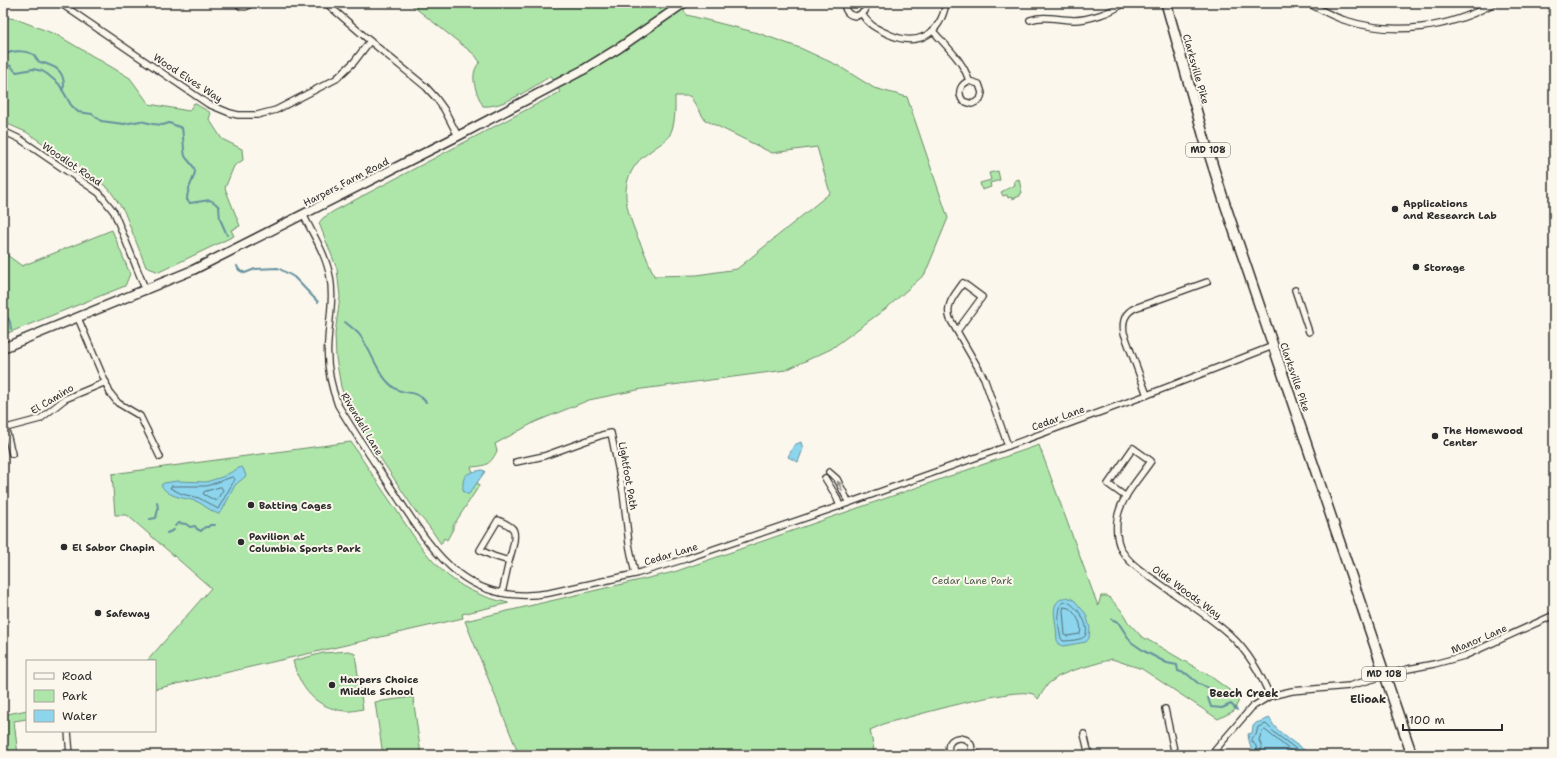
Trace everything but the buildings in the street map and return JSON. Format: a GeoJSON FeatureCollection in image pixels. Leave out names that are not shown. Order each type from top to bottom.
{"type":"FeatureCollection","features":[{"type":"Feature","properties":{"kind":"main road","name":"Harpers Farm Road"},"geometry":{"type":"LineString","coordinates":[[3,348],[193,270],[458,136],[583,70],[619,48],[684,3]]}},
{"type":"Feature","properties":{"kind":"main road","name":"Clarksville Pike"},"geometry":{"type":"LineString","coordinates":[[1166,3],[1205,141],[1412,755]]}},
{"type":"Feature","properties":{"kind":"street","name":"Wood Elves Way"},"geometry":{"type":"LineString","coordinates":[[60,3],[208,104],[238,115],[257,115],[276,110],[336,79],[354,62],[370,42]]}},
{"type":"Feature","properties":{"kind":"street"},"geometry":{"type":"LineString","coordinates":[[237,3],[245,7],[251,3]]}},
{"type":"Feature","properties":{"kind":"street"},"geometry":{"type":"LineString","coordinates":[[326,3],[370,42],[426,87],[436,98],[458,136]]}},
{"type":"Feature","properties":{"kind":"street"},"geometry":{"type":"LineString","coordinates":[[845,3],[846,11],[849,14],[857,16],[865,11],[866,3]]}},
{"type":"Feature","properties":{"kind":"street"},"geometry":{"type":"LineString","coordinates":[[862,14],[872,27],[904,40],[919,38],[933,31],[942,18],[946,3]]}},
{"type":"Feature","properties":{"kind":"street"},"geometry":{"type":"LineString","coordinates":[[1030,20],[1042,17],[1081,20],[1111,11],[1124,3]]}},
{"type":"Feature","properties":{"kind":"street"},"geometry":{"type":"LineString","coordinates":[[1308,3],[1343,20],[1376,27],[1394,28],[1412,28],[1445,23],[1479,11],[1494,3]]}},
{"type":"Feature","properties":{"kind":"street"},"geometry":{"type":"LineString","coordinates":[[933,31],[963,65],[969,82]]}},
{"type":"Feature","properties":{"kind":"street"},"geometry":{"type":"LineString","coordinates":[[969,82],[979,84],[982,93],[980,100],[972,104],[963,101],[960,95],[962,85],[969,82]]}},
{"type":"Feature","properties":{"kind":"street","name":"Woodlot Road"},"geometry":{"type":"LineString","coordinates":[[3,131],[20,139],[99,193],[114,212],[146,290]]}},
{"type":"Feature","properties":{"kind":"street","name":"Rivendell Lane"},"geometry":{"type":"LineString","coordinates":[[303,214],[324,257],[330,276],[332,298],[328,340],[328,370],[330,383],[338,405],[421,533],[441,558],[465,578],[482,587],[502,593]]}},
{"type":"Feature","properties":{"kind":"street"},"geometry":{"type":"LineString","coordinates":[[1147,395],[1124,333],[1123,324],[1125,317],[1129,311],[1135,308],[1207,282]]}},
{"type":"Feature","properties":{"kind":"street"},"geometry":{"type":"LineString","coordinates":[[957,330],[982,297],[963,283],[950,302],[948,308],[950,319],[984,378],[1008,446]]}},
{"type":"Feature","properties":{"kind":"street"},"geometry":{"type":"LineString","coordinates":[[1295,290],[1309,332]]}},
{"type":"Feature","properties":{"kind":"street"},"geometry":{"type":"LineString","coordinates":[[78,318],[113,398],[140,416],[160,457]]}},
{"type":"Feature","properties":{"kind":"street","name":"Cedar Lane"},"geometry":{"type":"LineString","coordinates":[[502,593],[523,596],[536,595],[635,574],[685,559],[849,503],[1008,446],[1147,395],[1273,346]]}},
{"type":"Feature","properties":{"kind":"street","name":"El Camino"},"geometry":{"type":"LineString","coordinates":[[6,428],[40,418],[65,399],[106,382]]}},
{"type":"Feature","properties":{"kind":"street"},"geometry":{"type":"LineString","coordinates":[[3,418],[12,454]]}},
{"type":"Feature","properties":{"kind":"street","name":"Lightfoot Path"},"geometry":{"type":"LineString","coordinates":[[516,462],[544,456],[611,433],[623,492],[629,544],[635,574]]}},
{"type":"Feature","properties":{"kind":"street","name":"Olde Woods Way"},"geometry":{"type":"LineString","coordinates":[[1126,497],[1108,484],[1133,448],[1151,461],[1126,497],[1119,511],[1117,531],[1118,542],[1125,554],[1136,566],[1229,634],[1254,663],[1261,674],[1270,696]]}},
{"type":"Feature","properties":{"kind":"street"},"geometry":{"type":"LineString","coordinates":[[829,472],[836,479],[849,503]]}},
{"type":"Feature","properties":{"kind":"street"},"geometry":{"type":"LineString","coordinates":[[825,478],[834,490],[840,506]]}},
{"type":"Feature","properties":{"kind":"street"},"geometry":{"type":"LineString","coordinates":[[502,593],[515,538],[512,527],[498,520],[480,550],[509,561]]}},
{"type":"Feature","properties":{"kind":"street","name":"Manor Lane"},"geometry":{"type":"LineString","coordinates":[[1211,755],[1252,707],[1270,696],[1292,691],[1349,686],[1408,669],[1464,656],[1554,615]]}},
{"type":"Feature","properties":{"kind":"street"},"geometry":{"type":"LineString","coordinates":[[1165,709],[1175,755]]}},
{"type":"Feature","properties":{"kind":"street"},"geometry":{"type":"LineString","coordinates":[[68,732],[70,755]]}},
{"type":"Feature","properties":{"kind":"street"},"geometry":{"type":"LineString","coordinates":[[1084,734],[1089,755]]}},
{"type":"Feature","properties":{"kind":"street"},"geometry":{"type":"LineString","coordinates":[[950,755],[948,748],[949,744],[951,741],[958,738],[962,738],[969,742],[971,749],[970,754],[980,755]]}},
{"type":"Feature","properties":{"kind":"green space"},"geometry":{"type":"Polygon","coordinates":[[[409,3],[678,3],[687,15],[758,33],[800,48],[837,65],[874,88],[907,97],[948,218],[925,274],[889,306],[831,349],[786,370],[642,389],[589,400],[535,422],[495,444],[497,451],[490,462],[484,465],[471,467],[479,486],[453,526],[447,540],[444,538],[441,544],[428,525],[416,512],[350,412],[341,387],[336,358],[335,334],[340,297],[337,269],[319,223],[323,218],[334,211],[560,92],[551,76],[527,91],[500,104],[483,106],[474,84],[474,72],[480,62],[475,55],[409,3]],[[675,96],[674,123],[671,133],[668,138],[637,163],[631,172],[626,190],[626,199],[630,217],[654,276],[697,275],[737,269],[830,193],[817,147],[772,153],[705,120],[690,96],[675,96]]]}},
{"type":"Feature","properties":{"kind":"green space"},"geometry":{"type":"Polygon","coordinates":[[[3,17],[16,19],[57,35],[130,78],[149,104],[189,111],[194,103],[211,113],[209,119],[222,139],[242,149],[243,160],[234,166],[225,188],[240,226],[231,230],[234,236],[159,272],[146,267],[124,211],[109,189],[26,132],[3,122],[3,17]]]}},
{"type":"Feature","properties":{"kind":"green space"},"geometry":{"type":"Polygon","coordinates":[[[998,171],[1000,180],[990,183],[991,187],[982,190],[980,183],[991,180],[989,173],[998,171]]]}},
{"type":"Feature","properties":{"kind":"green space"},"geometry":{"type":"Polygon","coordinates":[[[1019,179],[1022,193],[1020,196],[1012,199],[1011,197],[1008,198],[1007,195],[1003,196],[1001,192],[1015,185],[1014,181],[1019,179]]]}},
{"type":"Feature","properties":{"kind":"green space"},"geometry":{"type":"Polygon","coordinates":[[[112,230],[130,274],[125,286],[3,335],[3,252],[22,266],[112,230]]]}},
{"type":"Feature","properties":{"kind":"green space"},"geometry":{"type":"Polygon","coordinates":[[[351,442],[419,544],[430,558],[455,581],[488,598],[509,603],[462,614],[463,618],[156,689],[156,660],[148,660],[211,588],[127,515],[115,515],[112,474],[351,442]]]}},
{"type":"Feature","properties":{"kind":"green space","name":"Cedar Lane Park"},"geometry":{"type":"Polygon","coordinates":[[[1039,445],[1098,606],[1101,596],[1108,596],[1141,636],[1210,676],[1232,692],[1239,700],[1234,711],[1218,719],[1142,669],[1112,659],[1059,676],[1048,684],[1038,699],[1033,694],[1006,694],[962,703],[886,723],[870,730],[875,755],[519,755],[465,621],[674,572],[1039,445]]]}},
{"type":"Feature","properties":{"kind":"green space"},"geometry":{"type":"Polygon","coordinates":[[[349,651],[355,654],[363,709],[354,711],[334,709],[317,701],[310,695],[300,680],[293,661],[323,653],[349,651]]]}},
{"type":"Feature","properties":{"kind":"green space"},"geometry":{"type":"Polygon","coordinates":[[[413,697],[421,755],[383,755],[375,702],[413,697]]]}},
{"type":"Feature","properties":{"kind":"green space"},"geometry":{"type":"Polygon","coordinates":[[[26,710],[26,719],[14,721],[18,755],[3,755],[3,715],[26,710]]]}},
{"type":"Feature","properties":{"kind":"water"},"geometry":{"type":"Polygon","coordinates":[[[801,442],[803,449],[798,462],[788,457],[794,445],[801,442]]]}},
{"type":"Feature","properties":{"kind":"water"},"geometry":{"type":"Polygon","coordinates":[[[241,467],[243,468],[246,476],[235,485],[222,511],[218,514],[198,502],[168,493],[161,485],[164,483],[177,481],[206,482],[222,477],[241,467]]]}},
{"type":"Feature","properties":{"kind":"water"},"geometry":{"type":"Polygon","coordinates":[[[482,470],[485,471],[484,473],[469,494],[466,494],[463,491],[463,481],[466,475],[482,470]]]}},
{"type":"Feature","properties":{"kind":"water"},"geometry":{"type":"Polygon","coordinates":[[[1067,597],[1074,600],[1086,614],[1090,628],[1089,638],[1086,642],[1063,646],[1057,642],[1054,609],[1055,605],[1061,599],[1067,597]]]}},
{"type":"Feature","properties":{"kind":"water"},"geometry":{"type":"Polygon","coordinates":[[[1270,718],[1272,723],[1281,733],[1311,755],[1253,755],[1248,734],[1252,733],[1253,726],[1256,723],[1270,718]]]}},
{"type":"Feature","properties":{"kind":"waterway"},"geometry":{"type":"LineString","coordinates":[[3,51],[9,53],[18,51],[29,53],[34,55],[37,60],[54,67],[60,72],[64,80],[62,90]]}},
{"type":"Feature","properties":{"kind":"waterway"},"geometry":{"type":"LineString","coordinates":[[3,64],[11,66],[17,72],[33,69],[42,71],[59,84],[71,105],[78,112],[92,114],[101,121],[124,124],[140,121],[163,125],[169,123],[182,128],[185,156],[194,167],[195,172],[188,192],[187,200],[190,203],[210,200],[215,203],[219,207],[220,219],[227,235]]}},
{"type":"Feature","properties":{"kind":"waterway"},"geometry":{"type":"LineString","coordinates":[[237,266],[239,270],[245,273],[255,269],[278,268],[294,277],[318,302]]}},
{"type":"Feature","properties":{"kind":"waterway"},"geometry":{"type":"LineString","coordinates":[[3,309],[10,322],[11,329]]}},
{"type":"Feature","properties":{"kind":"waterway"},"geometry":{"type":"LineString","coordinates":[[345,322],[359,334],[378,369],[393,387],[397,390],[413,393],[426,402]]}},
{"type":"Feature","properties":{"kind":"waterway"},"geometry":{"type":"LineString","coordinates":[[150,519],[156,518],[158,509],[157,502]]}},
{"type":"Feature","properties":{"kind":"waterway"},"geometry":{"type":"LineString","coordinates":[[175,526],[179,523],[186,524],[190,527],[195,526],[201,531],[205,527],[215,525]]}},
{"type":"Feature","properties":{"kind":"waterway"},"geometry":{"type":"LineString","coordinates":[[167,533],[174,530]]}},
{"type":"Feature","properties":{"kind":"waterway"},"geometry":{"type":"LineString","coordinates":[[1111,619],[1118,622],[1131,642],[1144,651],[1167,663],[1177,665],[1178,671],[1187,674],[1199,684],[1211,689],[1213,696],[1208,698],[1211,707],[1222,708],[1231,704],[1237,710]]}},
{"type":"Feature","properties":{"kind":"place","name":"Applications and Research Lab"},"geometry":{"type":"Point","coordinates":[1395,209]}},
{"type":"Feature","properties":{"kind":"place","name":"Storage"},"geometry":{"type":"Point","coordinates":[1416,267]}},
{"type":"Feature","properties":{"kind":"place","name":"The Homewood Center"},"geometry":{"type":"Point","coordinates":[1435,436]}},
{"type":"Feature","properties":{"kind":"place","name":"Batting Cages"},"geometry":{"type":"Point","coordinates":[251,505]}},
{"type":"Feature","properties":{"kind":"place","name":"Pavilion at Columbia Sports Park"},"geometry":{"type":"Point","coordinates":[241,542]}},
{"type":"Feature","properties":{"kind":"place","name":"El Sabor Chapin"},"geometry":{"type":"Point","coordinates":[64,547]}},
{"type":"Feature","properties":{"kind":"place","name":"Safeway"},"geometry":{"type":"Point","coordinates":[98,613]}},
{"type":"Feature","properties":{"kind":"place","name":"Harpers Choice Middle School"},"geometry":{"type":"Point","coordinates":[332,685]}},
{"type":"Feature","properties":{"kind":"district","name":"Beech Creek"},"geometry":{"type":"Point","coordinates":[1244,693]}},
{"type":"Feature","properties":{"kind":"district","name":"Elioak"},"geometry":{"type":"Point","coordinates":[1368,699]}}]}
